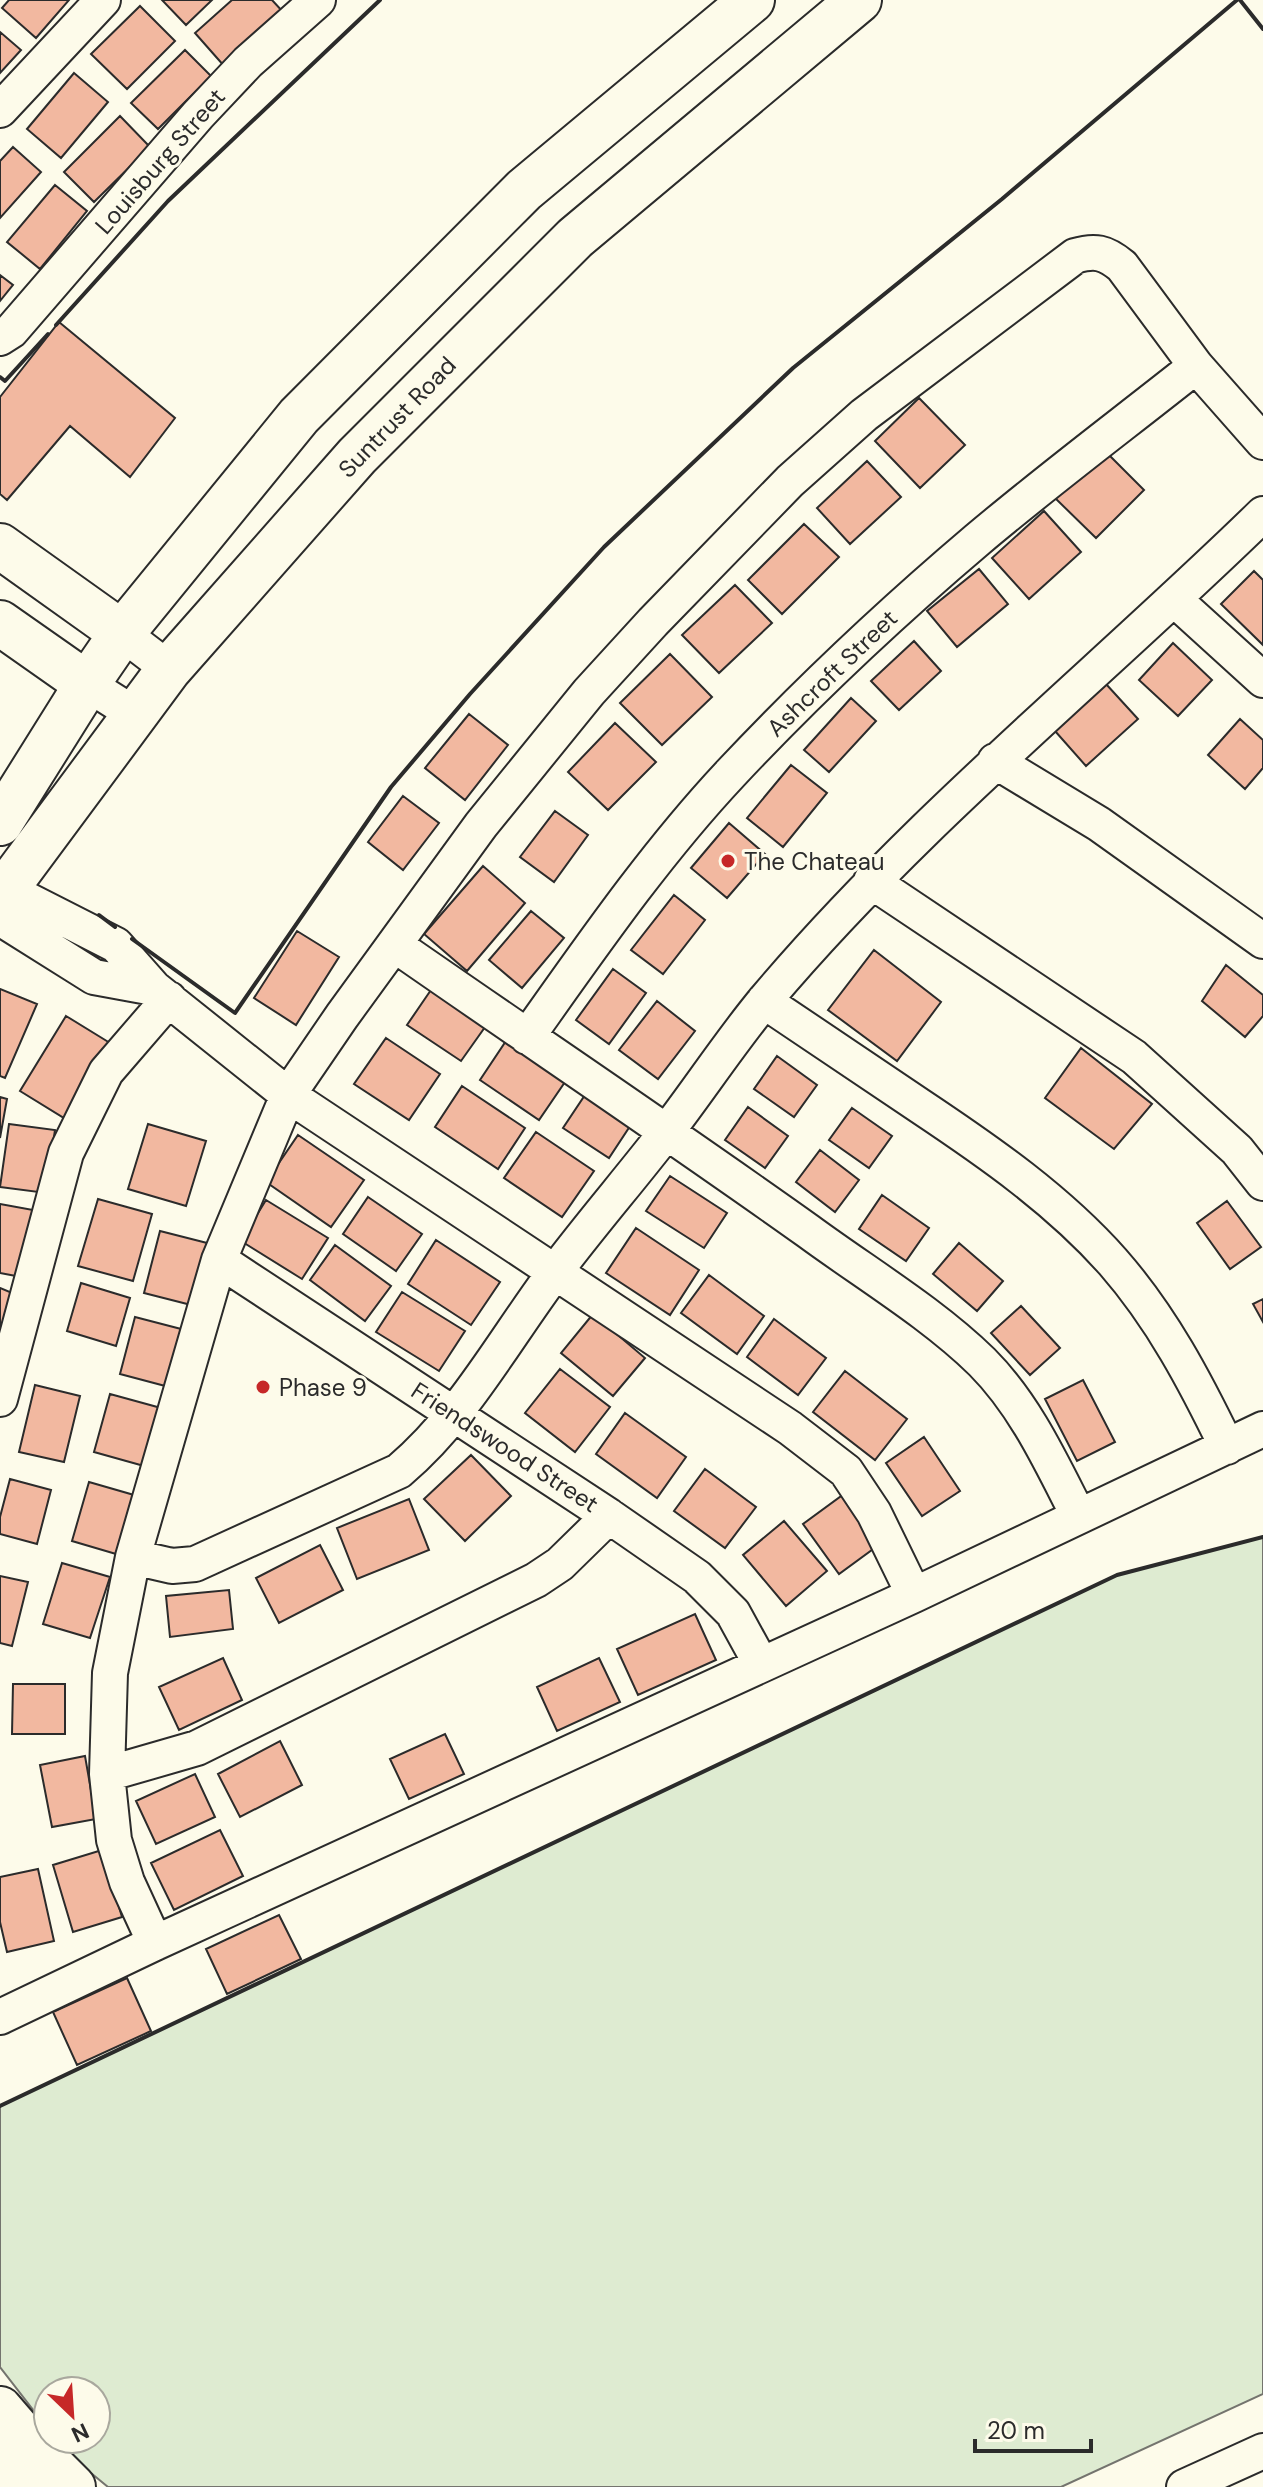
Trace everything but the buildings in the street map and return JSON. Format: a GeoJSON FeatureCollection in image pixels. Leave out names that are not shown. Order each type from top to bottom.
{"type":"FeatureCollection","features":[{"type":"Feature","properties":{"kind":"street"},"geometry":{"type":"LineString","coordinates":[[0,110],[103,0]]}},
{"type":"Feature","properties":{"kind":"street","name":"Louisburg Street"},"geometry":{"type":"LineString","coordinates":[[6,334],[248,62],[318,0]]}},
{"type":"Feature","properties":{"kind":"street"},"geometry":{"type":"LineString","coordinates":[[0,823],[122,633],[299,416],[524,190],[752,0]]}},
{"type":"Feature","properties":{"kind":"street","name":"Suntrust Road"},"geometry":{"type":"LineString","coordinates":[[1,897],[169,669],[357,456],[575,238],[859,0]]}},
{"type":"Feature","properties":{"kind":"street"},"geometry":{"type":"LineString","coordinates":[[155,1943],[127,1882],[114,1840],[107,1774],[110,1673],[133,1557],[219,1260],[288,1095],[481,825],[579,704],[710,561],[790,481],[864,415],[1075,256],[1093,251],[1110,256],[1122,266],[1196,366],[1263,442]]}},
{"type":"Feature","properties":{"kind":"street","name":"Ashcroft Street"},"geometry":{"type":"LineString","coordinates":[[527,1037],[615,913],[729,775],[812,691],[894,612],[978,539],[1196,366]]}},
{"type":"Feature","properties":{"kind":"street"},"geometry":{"type":"LineString","coordinates":[[133,1557],[172,1566],[195,1564],[399,1471],[420,1454],[455,1415],[555,1272],[764,1001],[871,881],[995,761],[1175,600],[1263,514]]}},
{"type":"Feature","properties":{"kind":"street"},"geometry":{"type":"LineString","coordinates":[[0,546],[169,669]]}},
{"type":"Feature","properties":{"kind":"street"},"geometry":{"type":"LineString","coordinates":[[1175,600],[1263,680]]}},
{"type":"Feature","properties":{"kind":"street"},"geometry":{"type":"LineString","coordinates":[[0,623],[136,715]]}},
{"type":"Feature","properties":{"kind":"street"},"geometry":{"type":"LineString","coordinates":[[995,761],[1099,824],[1263,941]]}},
{"type":"Feature","properties":{"kind":"street"},"geometry":{"type":"LineString","coordinates":[[871,881],[1134,1057],[1237,1150],[1263,1183]]}},
{"type":"Feature","properties":{"kind":"street"},"geometry":{"type":"LineString","coordinates":[[1,897],[116,945],[162,993],[288,1095],[790,1428],[846,1471],[874,1513],[914,1595]]}},
{"type":"Feature","properties":{"kind":"street"},"geometry":{"type":"LineString","coordinates":[[395,945],[667,1130],[937,1324],[983,1363],[1017,1404],[1078,1515]]}},
{"type":"Feature","properties":{"kind":"street"},"geometry":{"type":"LineString","coordinates":[[0,1399],[66,1153],[106,1072],[162,993]]}},
{"type":"Feature","properties":{"kind":"street"},"geometry":{"type":"LineString","coordinates":[[764,1001],[988,1152],[1069,1217],[1113,1263],[1154,1314],[1190,1371],[1227,1447]]}},
{"type":"Feature","properties":{"kind":"street","name":"Friendswood Street"},"geometry":{"type":"LineString","coordinates":[[219,1260],[697,1577],[733,1613],[761,1664]]}},
{"type":"Feature","properties":{"kind":"street"},"geometry":{"type":"LineString","coordinates":[[0,2017],[914,1595],[1263,1429]]}},
{"type":"Feature","properties":{"kind":"street"},"geometry":{"type":"LineString","coordinates":[[107,1774],[197,1748],[536,1580],[560,1564],[609,1516]]}},
{"type":"Feature","properties":{"kind":"street"},"geometry":{"type":"LineString","coordinates":[[0,2409],[73,2487]]}},
{"type":"Feature","properties":{"kind":"street"},"geometry":{"type":"LineString","coordinates":[[1184,2487],[1263,2451]]}},
{"type":"Feature","properties":{"kind":"street"},"geometry":{"type":"LineString","coordinates":[[0,2458],[29,2487]]}},
{"type":"Feature","properties":{"kind":"green space"},"geometry":{"type":"Polygon","coordinates":[[[1263,1537],[1263,2394],[1061,2487],[108,2487],[72,2455],[112,2455],[112,2375],[32,2375],[32,2408],[0,2367],[0,2106],[1117,1575],[1263,1537]]]}},
{"type":"Feature","properties":{"kind":"wall"},"geometry":{"type":"LineString","coordinates":[[56,325],[168,201],[380,0]]}},
{"type":"Feature","properties":{"kind":"wall"},"geometry":{"type":"LineString","coordinates":[[132,939],[235,1013],[391,787],[470,694],[604,547],[793,368],[1002,199],[1237,0]]}},
{"type":"Feature","properties":{"kind":"wall"},"geometry":{"type":"LineString","coordinates":[[1240,0],[1263,29]]}},
{"type":"Feature","properties":{"kind":"wall"},"geometry":{"type":"LineString","coordinates":[[0,377],[5,381],[48,334]]}},
{"type":"Feature","properties":{"kind":"wall"},"geometry":{"type":"LineString","coordinates":[[99,915],[115,927]]}},
{"type":"Feature","properties":{"kind":"wall"},"geometry":{"type":"LineString","coordinates":[[0,2106],[1117,1575],[1263,1537]]}},
{"type":"Feature","properties":{"kind":"place","name":"The Chateau"},"geometry":{"type":"Point","coordinates":[728,861]}},
{"type":"Feature","properties":{"kind":"place","name":"Phase 9"},"geometry":{"type":"Point","coordinates":[263,1387]}}]}
